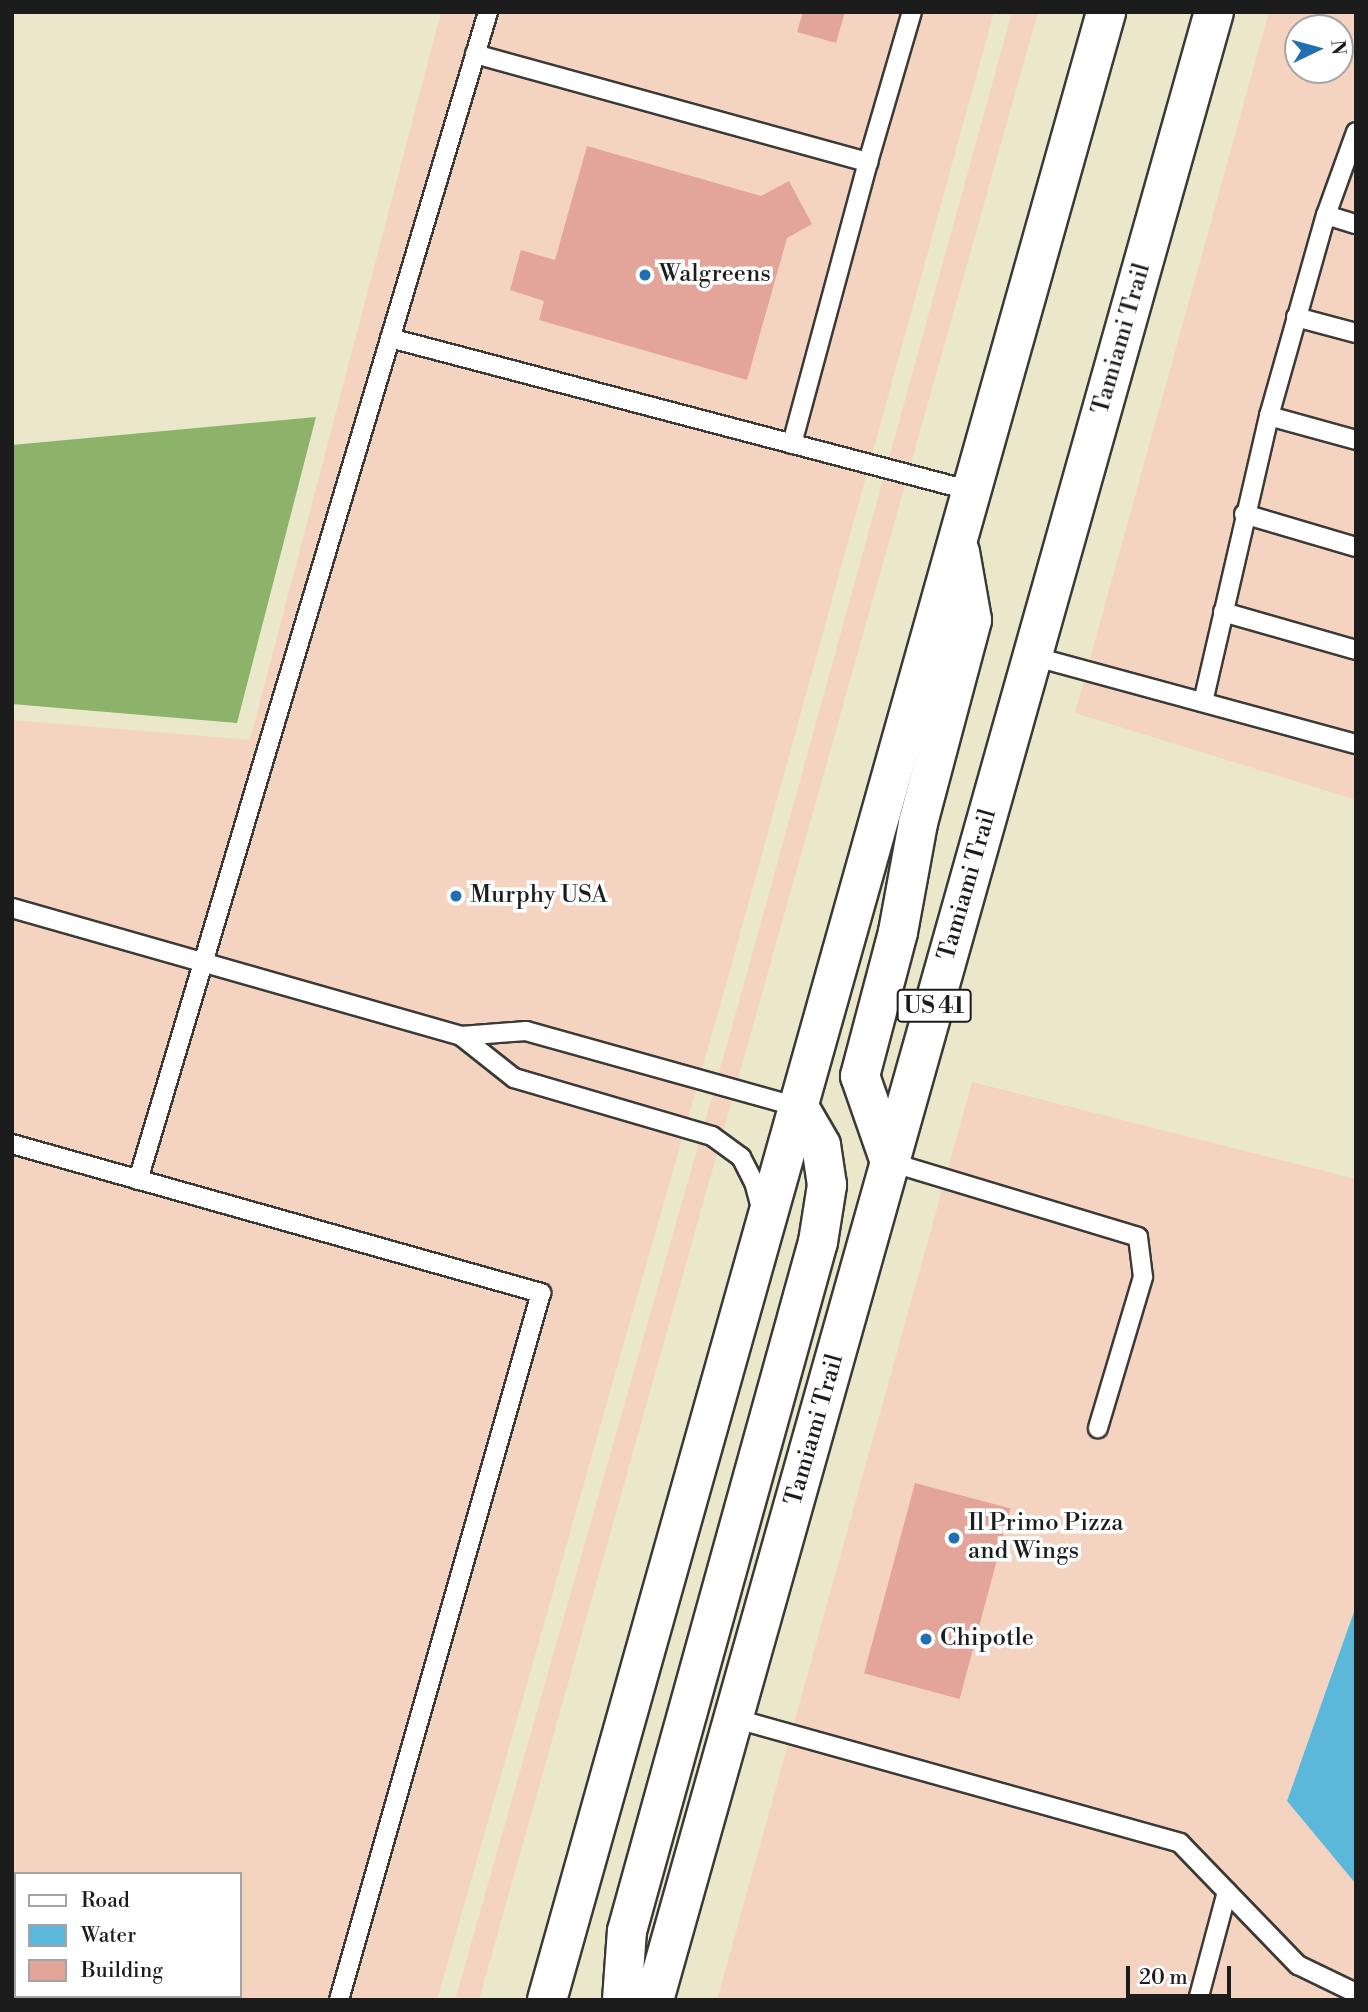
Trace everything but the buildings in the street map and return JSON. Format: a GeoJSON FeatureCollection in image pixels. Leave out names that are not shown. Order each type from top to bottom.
{"type":"FeatureCollection","features":[{"type":"Feature","properties":{"kind":"main road"},"geometry":{"type":"LineString","coordinates":[[547,2000],[1106,12]]}},
{"type":"Feature","properties":{"kind":"main road","name":"Tamiami Trail"},"geometry":{"type":"LineString","coordinates":[[654,2000],[1214,12]]}},
{"type":"Feature","properties":{"kind":"main road"},"geometry":{"type":"LineString","coordinates":[[890,1162],[860,1076],[898,932],[918,823],[972,620],[958,540]]}},
{"type":"Feature","properties":{"kind":"main road"},"geometry":{"type":"LineString","coordinates":[[622,2000],[627,1931],[818,1242],[827,1185],[821,1145],[799,1107]]}},
{"type":"Feature","properties":{"kind":"lane"},"geometry":{"type":"LineString","coordinates":[[138,1180],[488,12]]}},
{"type":"Feature","properties":{"kind":"lane"},"geometry":{"type":"LineString","coordinates":[[792,444],[868,162],[912,12]]}},
{"type":"Feature","properties":{"kind":"lane"},"geometry":{"type":"LineString","coordinates":[[475,54],[868,162]]}},
{"type":"Feature","properties":{"kind":"lane"},"geometry":{"type":"LineString","coordinates":[[1203,702],[1244,514],[1269,416],[1326,215],[1356,132]]}},
{"type":"Feature","properties":{"kind":"lane"},"geometry":{"type":"LineString","coordinates":[[1326,215],[1356,223]]}},
{"type":"Feature","properties":{"kind":"lane"},"geometry":{"type":"LineString","coordinates":[[1296,317],[1356,333]]}},
{"type":"Feature","properties":{"kind":"lane"},"geometry":{"type":"LineString","coordinates":[[390,338],[972,491]]}},
{"type":"Feature","properties":{"kind":"lane"},"geometry":{"type":"LineString","coordinates":[[1269,416],[1356,440]]}},
{"type":"Feature","properties":{"kind":"lane"},"geometry":{"type":"LineString","coordinates":[[1244,514],[1356,547]]}},
{"type":"Feature","properties":{"kind":"lane"},"geometry":{"type":"LineString","coordinates":[[1223,612],[1356,650]]}},
{"type":"Feature","properties":{"kind":"lane"},"geometry":{"type":"LineString","coordinates":[[1032,656],[1356,744]]}},
{"type":"Feature","properties":{"kind":"lane"},"geometry":{"type":"LineString","coordinates":[[12,908],[461,1036],[526,1031],[799,1107]]}},
{"type":"Feature","properties":{"kind":"lane"},"geometry":{"type":"LineString","coordinates":[[461,1036],[514,1078],[712,1136],[741,1157],[754,1182],[766,1224]]}},
{"type":"Feature","properties":{"kind":"lane"},"geometry":{"type":"LineString","coordinates":[[12,1144],[541,1293],[339,2000]]}},
{"type":"Feature","properties":{"kind":"lane"},"geometry":{"type":"LineString","coordinates":[[890,1162],[1138,1237],[1143,1277],[1098,1428]]}},
{"type":"Feature","properties":{"kind":"lane"},"geometry":{"type":"LineString","coordinates":[[733,1718],[1180,1843],[1298,1965],[1356,1993]]}},
{"type":"Feature","properties":{"kind":"lane"},"geometry":{"type":"LineString","coordinates":[[1198,2000],[1227,1892]]}},
{"type":"Feature","properties":{"kind":"shaded area"},"geometry":{"type":"Polygon","coordinates":[[[441,12],[994,12],[727,981],[437,2000],[12,2000],[12,720],[250,740],[441,12]]]}},
{"type":"Feature","properties":{"kind":"shaded area"},"geometry":{"type":"Polygon","coordinates":[[[1012,12],[1038,12],[479,2000],[455,2000],[744,984],[1012,12]]]}},
{"type":"Feature","properties":{"kind":"shaded area"},"geometry":{"type":"Polygon","coordinates":[[[1269,12],[1356,12],[1356,800],[1075,713],[1269,12]]]}},
{"type":"Feature","properties":{"kind":"shaded area"},"geometry":{"type":"Polygon","coordinates":[[[972,1082],[1356,1179],[1356,1606],[1287,1801],[1356,1884],[1356,2000],[717,2000],[972,1082]]]}},
{"type":"Feature","properties":{"kind":"green space"},"geometry":{"type":"Polygon","coordinates":[[[316,417],[237,723],[12,704],[12,445],[316,417]]]}},
{"type":"Feature","properties":{"kind":"water"},"geometry":{"type":"Polygon","coordinates":[[[1356,1606],[1356,1884],[1287,1801],[1356,1606]]]}},
{"type":"Feature","properties":{"kind":"place","name":"Walgreens"},"geometry":{"type":"Point","coordinates":[645,275]}},
{"type":"Feature","properties":{"kind":"place","name":"Murphy USA"},"geometry":{"type":"Point","coordinates":[456,896]}},
{"type":"Feature","properties":{"kind":"place","name":"Il Primo Pizza and Wings"},"geometry":{"type":"Point","coordinates":[954,1538]}},
{"type":"Feature","properties":{"kind":"place","name":"Chipotle"},"geometry":{"type":"Point","coordinates":[926,1639]}}]}
